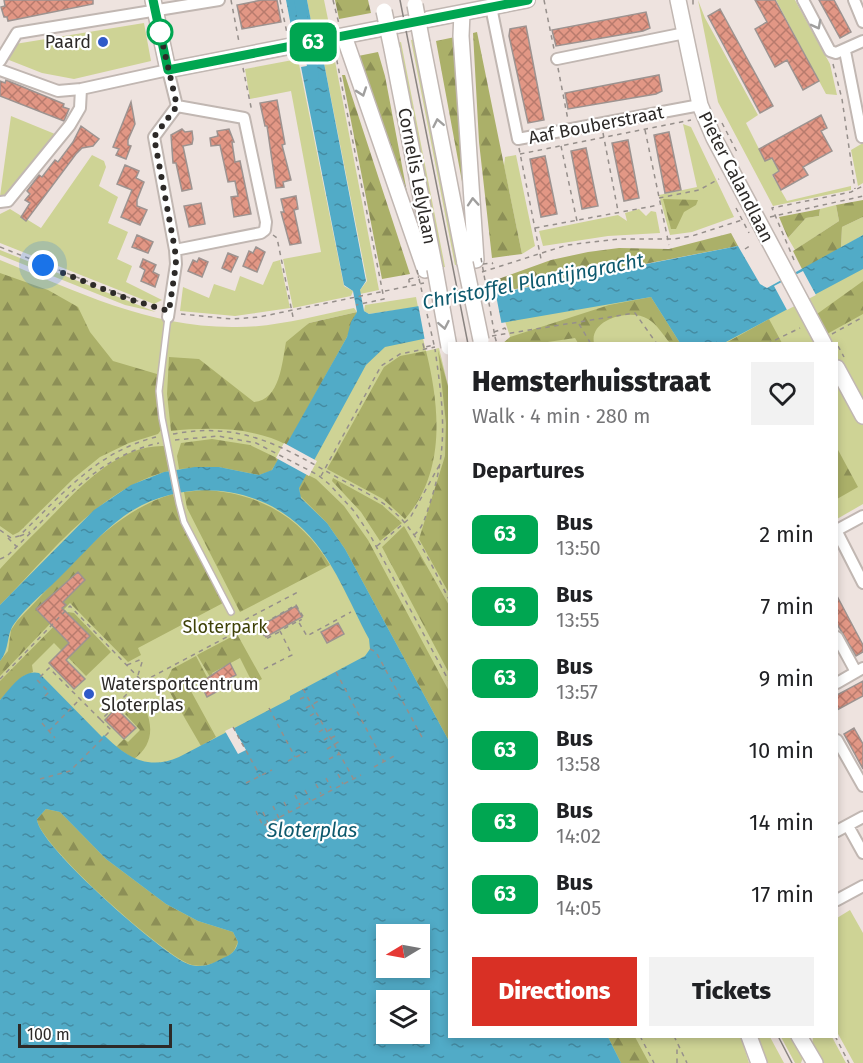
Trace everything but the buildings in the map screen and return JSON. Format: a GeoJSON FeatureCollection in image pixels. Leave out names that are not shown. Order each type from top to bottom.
{"type":"FeatureCollection","features":[{"type":"Feature","properties":{"kind":"main road"},"geometry":{"type":"LineString","coordinates":[[154,5],[168,70],[240,50],[308,43],[339,33],[403,25],[462,7],[490,8],[527,0]]}},
{"type":"Feature","properties":{"kind":"main road","name":"Pieter Calandlaan"},"geometry":{"type":"LineString","coordinates":[[678,0],[697,112],[714,138],[801,302],[828,339]]}},
{"type":"Feature","properties":{"kind":"main road","name":"Cornelis Lelylaan"},"geometry":{"type":"LineString","coordinates":[[414,2],[476,261],[475,307],[488,338]]}},
{"type":"Feature","properties":{"kind":"main road","name":"Cornelis Lelylaan"},"geometry":{"type":"LineString","coordinates":[[383,5],[392,49],[424,271]]}},
{"type":"Feature","properties":{"kind":"main road"},"geometry":{"type":"LineString","coordinates":[[462,7],[461,36],[476,261]]}},
{"type":"Feature","properties":{"kind":"main road"},"geometry":{"type":"LineString","coordinates":[[339,33],[424,271],[440,302],[442,348]]}},
{"type":"Feature","properties":{"kind":"main road"},"geometry":{"type":"LineString","coordinates":[[838,370],[863,416]]}},
{"type":"Feature","properties":{"kind":"main road"},"geometry":{"type":"LineString","coordinates":[[749,1038],[759,1063]]}},
{"type":"Feature","properties":{"kind":"main road"},"geometry":{"type":"LineString","coordinates":[[801,1038],[815,1063]]}},
{"type":"Feature","properties":{"kind":"street"},"geometry":{"type":"LineString","coordinates":[[0,61],[16,33],[154,5],[219,0]]}},
{"type":"Feature","properties":{"kind":"street"},"geometry":{"type":"LineString","coordinates":[[803,0],[830,51],[836,53],[845,51],[863,41]]}},
{"type":"Feature","properties":{"kind":"street"},"geometry":{"type":"LineString","coordinates":[[854,0],[863,22]]}},
{"type":"Feature","properties":{"kind":"street","name":"Aaf Bouberstraat"},"geometry":{"type":"LineString","coordinates":[[490,8],[518,139],[601,124],[697,112]]}},
{"type":"Feature","properties":{"kind":"street"},"geometry":{"type":"LineString","coordinates":[[557,59],[685,33]]}},
{"type":"Feature","properties":{"kind":"street"},"geometry":{"type":"LineString","coordinates":[[845,51],[862,137]]}},
{"type":"Feature","properties":{"kind":"street"},"geometry":{"type":"LineString","coordinates":[[0,70],[58,91],[81,89],[168,70],[177,106]]}},
{"type":"Feature","properties":{"kind":"street"},"geometry":{"type":"LineString","coordinates":[[0,202],[8,201],[70,125],[80,108],[81,89]]}},
{"type":"Feature","properties":{"kind":"street"},"geometry":{"type":"LineString","coordinates":[[175,250],[256,234],[265,230],[265,214],[244,118],[177,106]]}},
{"type":"Feature","properties":{"kind":"street"},"geometry":{"type":"LineString","coordinates":[[169,314],[176,264],[175,250],[154,137],[177,106]]}},
{"type":"Feature","properties":{"kind":"street"},"geometry":{"type":"LineString","coordinates":[[838,530],[863,516]]}},
{"type":"Feature","properties":{"kind":"street"},"geometry":{"type":"LineString","coordinates":[[838,533],[863,583]]}},
{"type":"Feature","properties":{"kind":"street"},"geometry":{"type":"LineString","coordinates":[[838,638],[859,670],[838,681]]}},
{"type":"Feature","properties":{"kind":"street"},"geometry":{"type":"LineString","coordinates":[[838,742],[863,786]]}},
{"type":"Feature","properties":{"kind":"street"},"geometry":{"type":"LineString","coordinates":[[838,831],[863,817]]}},
{"type":"Feature","properties":{"kind":"street"},"geometry":{"type":"LineString","coordinates":[[848,826],[863,853]]}},
{"type":"Feature","properties":{"kind":"street"},"geometry":{"type":"LineString","coordinates":[[838,899],[863,886]]}},
{"type":"Feature","properties":{"kind":"lane"},"geometry":{"type":"LineString","coordinates":[[169,314],[160,378],[166,439],[178,503],[184,522],[231,612]]}},
{"type":"Feature","properties":{"kind":"path"},"geometry":{"type":"LineString","coordinates":[[231,0],[251,107],[244,118]]}},
{"type":"Feature","properties":{"kind":"path"},"geometry":{"type":"LineString","coordinates":[[280,0],[287,34]]}},
{"type":"Feature","properties":{"kind":"path"},"geometry":{"type":"LineString","coordinates":[[333,0],[384,299],[356,305]]}},
{"type":"Feature","properties":{"kind":"path"},"geometry":{"type":"LineString","coordinates":[[830,51],[842,99],[855,190]]}},
{"type":"Feature","properties":{"kind":"path"},"geometry":{"type":"LineString","coordinates":[[520,154],[645,129],[697,112]]}},
{"type":"Feature","properties":{"kind":"path"},"geometry":{"type":"LineString","coordinates":[[601,124],[618,213]]}},
{"type":"Feature","properties":{"kind":"path"},"geometry":{"type":"LineString","coordinates":[[645,129],[669,245]]}},
{"type":"Feature","properties":{"kind":"path"},"geometry":{"type":"LineString","coordinates":[[518,139],[541,259]]}},
{"type":"Feature","properties":{"kind":"path"},"geometry":{"type":"LineString","coordinates":[[561,146],[577,221]]}},
{"type":"Feature","properties":{"kind":"path"},"geometry":{"type":"LineString","coordinates":[[658,198],[699,190],[723,177]]}},
{"type":"Feature","properties":{"kind":"path"},"geometry":{"type":"LineString","coordinates":[[795,261],[772,208],[855,190],[863,186]]}},
{"type":"Feature","properties":{"kind":"path"},"geometry":{"type":"LineString","coordinates":[[770,218],[863,196]]}},
{"type":"Feature","properties":{"kind":"path"},"geometry":{"type":"LineString","coordinates":[[535,228],[659,205]]}},
{"type":"Feature","properties":{"kind":"path"},"geometry":{"type":"LineString","coordinates":[[540,253],[607,240],[668,240],[692,236],[741,220]]}},
{"type":"Feature","properties":{"kind":"path"},"geometry":{"type":"LineString","coordinates":[[265,230],[277,238],[293,317]]}},
{"type":"Feature","properties":{"kind":"path"},"geometry":{"type":"LineString","coordinates":[[745,249],[751,245]]}},
{"type":"Feature","properties":{"kind":"path"},"geometry":{"type":"LineString","coordinates":[[0,247],[169,314],[232,319],[292,311],[382,293]]}},
{"type":"Feature","properties":{"kind":"path"},"geometry":{"type":"LineString","coordinates":[[493,261],[476,261],[488,338],[505,328],[507,333],[579,324],[635,313],[656,342]]}},
{"type":"Feature","properties":{"kind":"path"},"geometry":{"type":"LineString","coordinates":[[409,278],[424,271],[442,348],[444,427],[442,460],[425,519],[414,535]]}},
{"type":"Feature","properties":{"kind":"path"},"geometry":{"type":"LineString","coordinates":[[828,339],[863,317]]}},
{"type":"Feature","properties":{"kind":"path"},"geometry":{"type":"LineString","coordinates":[[579,324],[590,342]]}},
{"type":"Feature","properties":{"kind":"path"},"geometry":{"type":"LineString","coordinates":[[771,342],[800,328]]}},
{"type":"Feature","properties":{"kind":"path"},"geometry":{"type":"LineString","coordinates":[[319,476],[381,366],[395,356],[424,349],[422,346],[424,345],[442,348]]}},
{"type":"Feature","properties":{"kind":"path"},"geometry":{"type":"LineString","coordinates":[[19,536],[76,479],[101,460],[133,444],[214,431],[274,442],[385,504],[414,535],[448,598]]}},
{"type":"Feature","properties":{"kind":"path"},"geometry":{"type":"LineString","coordinates":[[0,559],[17,547],[83,480],[108,462],[132,450],[166,439],[196,436],[218,436],[256,443],[319,476],[354,511],[377,546],[448,679]]}},
{"type":"Feature","properties":{"kind":"path"},"geometry":{"type":"LineString","coordinates":[[377,546],[405,523],[423,498],[442,460]]}},
{"type":"Feature","properties":{"kind":"path"},"geometry":{"type":"LineString","coordinates":[[0,530],[17,547]]}},
{"type":"Feature","properties":{"kind":"path"},"geometry":{"type":"LineString","coordinates":[[5,535],[11,538],[33,531]]}},
{"type":"Feature","properties":{"kind":"path"},"geometry":{"type":"LineString","coordinates":[[237,624],[298,592]]}},
{"type":"Feature","properties":{"kind":"path"},"geometry":{"type":"LineString","coordinates":[[296,605],[304,618],[280,631],[266,639],[259,626],[296,605]]}},
{"type":"Feature","properties":{"kind":"path"},"geometry":{"type":"LineString","coordinates":[[0,679],[70,606],[141,680]]}},
{"type":"Feature","properties":{"kind":"path"},"geometry":{"type":"LineString","coordinates":[[298,621],[307,636],[351,612]]}},
{"type":"Feature","properties":{"kind":"path"},"geometry":{"type":"LineString","coordinates":[[101,720],[141,680],[144,681],[240,630]]}},
{"type":"Feature","properties":{"kind":"path"},"geometry":{"type":"LineString","coordinates":[[264,669],[292,654],[280,631]]}},
{"type":"Feature","properties":{"kind":"path"},"geometry":{"type":"LineString","coordinates":[[370,649],[376,652],[424,741]]}},
{"type":"Feature","properties":{"kind":"path"},"geometry":{"type":"LineString","coordinates":[[126,665],[142,659],[137,676]]}},
{"type":"Feature","properties":{"kind":"path"},"geometry":{"type":"LineString","coordinates":[[33,684],[49,668],[111,730],[73,768],[40,779]]}},
{"type":"Feature","properties":{"kind":"path"},"geometry":{"type":"LineString","coordinates":[[336,672],[384,762]]}},
{"type":"Feature","properties":{"kind":"path"},"geometry":{"type":"LineString","coordinates":[[37,680],[49,692],[45,696]]}},
{"type":"Feature","properties":{"kind":"path"},"geometry":{"type":"LineString","coordinates":[[36,688],[41,683]]}},
{"type":"Feature","properties":{"kind":"path"},"geometry":{"type":"LineString","coordinates":[[39,691],[44,686]]}},
{"type":"Feature","properties":{"kind":"path"},"geometry":{"type":"LineString","coordinates":[[303,689],[353,778]]}},
{"type":"Feature","properties":{"kind":"path"},"geometry":{"type":"LineString","coordinates":[[300,699],[314,695]]}},
{"type":"Feature","properties":{"kind":"path"},"geometry":{"type":"LineString","coordinates":[[49,731],[80,699]]}},
{"type":"Feature","properties":{"kind":"path"},"geometry":{"type":"LineString","coordinates":[[306,708],[320,700]]}},
{"type":"Feature","properties":{"kind":"path"},"geometry":{"type":"LineString","coordinates":[[269,708],[295,757]]}},
{"type":"Feature","properties":{"kind":"path"},"geometry":{"type":"LineString","coordinates":[[310,716],[322,708]]}},
{"type":"Feature","properties":{"kind":"path"},"geometry":{"type":"LineString","coordinates":[[320,718],[325,715]]}},
{"type":"Feature","properties":{"kind":"path"},"geometry":{"type":"LineString","coordinates":[[315,724],[321,721]]}},
{"type":"Feature","properties":{"kind":"path"},"geometry":{"type":"LineString","coordinates":[[323,724],[329,721]]}},
{"type":"Feature","properties":{"kind":"path"},"geometry":{"type":"LineString","coordinates":[[42,723],[55,738]]}},
{"type":"Feature","properties":{"kind":"path"},"geometry":{"type":"LineString","coordinates":[[233,727],[260,776]]}},
{"type":"Feature","properties":{"kind":"path"},"geometry":{"type":"LineString","coordinates":[[319,732],[325,728]]}},
{"type":"Feature","properties":{"kind":"path"},"geometry":{"type":"LineString","coordinates":[[327,732],[333,728]]}},
{"type":"Feature","properties":{"kind":"path"},"geometry":{"type":"LineString","coordinates":[[324,740],[337,735]]}},
{"type":"Feature","properties":{"kind":"path"},"geometry":{"type":"LineString","coordinates":[[93,740],[97,744]]}},
{"type":"Feature","properties":{"kind":"path"},"geometry":{"type":"LineString","coordinates":[[327,749],[340,741]]}},
{"type":"Feature","properties":{"kind":"path"},"geometry":{"type":"LineString","coordinates":[[87,746],[91,750]]}},
{"type":"Feature","properties":{"kind":"path"},"geometry":{"type":"LineString","coordinates":[[329,759],[344,748]]}},
{"type":"Feature","properties":{"kind":"path"},"geometry":{"type":"LineString","coordinates":[[81,752],[85,756]]}},
{"type":"Feature","properties":{"kind":"path"},"geometry":{"type":"LineString","coordinates":[[288,761],[306,752]]}},
{"type":"Feature","properties":{"kind":"path"},"geometry":{"type":"LineString","coordinates":[[342,757],[347,754]]}},
{"type":"Feature","properties":{"kind":"path"},"geometry":{"type":"LineString","coordinates":[[374,767],[396,755]]}},
{"type":"Feature","properties":{"kind":"path"},"geometry":{"type":"LineString","coordinates":[[75,758],[79,762]]}},
{"type":"Feature","properties":{"kind":"path"},"geometry":{"type":"LineString","coordinates":[[346,765],[351,762]]}},
{"type":"Feature","properties":{"kind":"path"},"geometry":{"type":"LineString","coordinates":[[69,764],[73,768]]}},
{"type":"Feature","properties":{"kind":"path"},"geometry":{"type":"LineString","coordinates":[[350,771],[355,768]]}},
{"type":"Feature","properties":{"kind":"path"},"geometry":{"type":"LineString","coordinates":[[246,783],[272,770]]}},
{"type":"Feature","properties":{"kind":"path"},"geometry":{"type":"LineString","coordinates":[[338,774],[343,784]]}},
{"type":"Feature","properties":{"kind":"path"},"geometry":{"type":"LineString","coordinates":[[256,812],[263,826],[360,775]]}},
{"type":"Feature","properties":{"kind":"path"},"geometry":{"type":"LineString","coordinates":[[326,778],[332,790]]}},
{"type":"Feature","properties":{"kind":"path"},"geometry":{"type":"LineString","coordinates":[[316,784],[321,795]]}},
{"type":"Feature","properties":{"kind":"path"},"geometry":{"type":"LineString","coordinates":[[305,790],[311,801]]}},
{"type":"Feature","properties":{"kind":"path"},"geometry":{"type":"LineString","coordinates":[[295,795],[301,806]]}},
{"type":"Feature","properties":{"kind":"path"},"geometry":{"type":"LineString","coordinates":[[284,802],[289,812]]}},
{"type":"Feature","properties":{"kind":"path"},"geometry":{"type":"LineString","coordinates":[[273,806],[279,818]]}},
{"type":"Feature","properties":{"kind":"path"},"geometry":{"type":"LineString","coordinates":[[263,812],[269,823]]}},
{"type":"Feature","properties":{"kind":"path"},"geometry":{"type":"LineString","coordinates":[[641,1038],[654,1063]]}},
{"type":"Feature","properties":{"kind":"path"},"geometry":{"type":"LineString","coordinates":[[675,1038],[687,1063]]}},
{"type":"Feature","properties":{"kind":"path"},"geometry":{"type":"LineString","coordinates":[[836,1038],[849,1063]]}},
{"type":"Feature","properties":{"kind":"path"},"geometry":{"type":"LineString","coordinates":[[677,1046],[677,1063]]}},
{"type":"Feature","properties":{"kind":"green space"},"geometry":{"type":"Polygon","coordinates":[[[307,0],[324,0],[330,29],[313,32],[307,0]]]}},
{"type":"Feature","properties":{"kind":"green space"},"geometry":{"type":"Polygon","coordinates":[[[335,0],[368,0],[371,13],[339,19],[335,0]]]}},
{"type":"Feature","properties":{"kind":"green space"},"geometry":{"type":"Polygon","coordinates":[[[698,0],[705,18],[758,115],[746,123],[765,161],[771,158],[779,171],[772,175],[787,201],[851,186],[851,190],[773,206],[718,102],[698,0]]]}},
{"type":"Feature","properties":{"kind":"green space"},"geometry":{"type":"Polygon","coordinates":[[[776,0],[795,0],[830,64],[837,95],[826,94],[776,0]]]}},
{"type":"Feature","properties":{"kind":"green space"},"geometry":{"type":"Polygon","coordinates":[[[144,23],[151,61],[74,79],[42,73],[9,60],[15,44],[144,23]]]}},
{"type":"Feature","properties":{"kind":"green space"},"geometry":{"type":"Polygon","coordinates":[[[477,32],[522,254],[492,258],[479,142],[473,33],[477,32]]]}},
{"type":"Feature","properties":{"kind":"green space"},"geometry":{"type":"Polygon","coordinates":[[[455,37],[468,214],[436,41],[455,37]]]}},
{"type":"Feature","properties":{"kind":"green space"},"geometry":{"type":"Polygon","coordinates":[[[416,39],[460,264],[455,265],[411,40],[416,39]]]}},
{"type":"Feature","properties":{"kind":"green space"},"geometry":{"type":"Polygon","coordinates":[[[401,42],[445,267],[441,268],[397,43],[401,42]]]}},
{"type":"Feature","properties":{"kind":"green space"},"geometry":{"type":"Polygon","coordinates":[[[378,52],[385,76],[413,224],[358,56],[378,52]]]}},
{"type":"Feature","properties":{"kind":"green space"},"geometry":{"type":"Polygon","coordinates":[[[298,59],[344,286],[353,291],[351,296],[293,308],[283,259],[321,252],[291,91],[250,99],[245,69],[298,59]]]}},
{"type":"Feature","properties":{"kind":"green space"},"geometry":{"type":"Polygon","coordinates":[[[335,61],[379,290],[360,294],[360,290],[367,281],[324,63],[335,61]]]}},
{"type":"Feature","properties":{"kind":"green space"},"geometry":{"type":"Polygon","coordinates":[[[342,75],[345,75],[410,274],[382,279],[342,75]]]}},
{"type":"Feature","properties":{"kind":"green space"},"geometry":{"type":"Polygon","coordinates":[[[11,116],[55,134],[10,193],[0,196],[11,116]]]}},
{"type":"Feature","properties":{"kind":"green space"},"geometry":{"type":"Polygon","coordinates":[[[683,124],[691,127],[734,217],[692,232],[670,235],[659,195],[697,187],[683,124]]]}},
{"type":"Feature","properties":{"kind":"green space"},"geometry":{"type":"Polygon","coordinates":[[[863,143],[863,183],[858,186],[851,150],[863,143]]]}},
{"type":"Feature","properties":{"kind":"green space"},"geometry":{"type":"Polygon","coordinates":[[[92,155],[104,161],[106,167],[99,186],[118,197],[108,223],[128,232],[117,259],[132,266],[126,282],[162,300],[154,304],[0,243],[0,214],[10,209],[41,228],[92,155]]]}},
{"type":"Feature","properties":{"kind":"green space"},"geometry":{"type":"Polygon","coordinates":[[[516,155],[535,246],[522,254],[504,166],[505,157],[516,155]]]}},
{"type":"Feature","properties":{"kind":"green space"},"geometry":{"type":"Polygon","coordinates":[[[663,199],[698,200],[696,205],[684,212],[676,229],[671,229],[663,199]]]}},
{"type":"Feature","properties":{"kind":"green space"},"geometry":{"type":"Polygon","coordinates":[[[863,200],[863,217],[842,227],[841,248],[803,271],[793,251],[839,221],[836,205],[863,200]]]}},
{"type":"Feature","properties":{"kind":"green space"},"geometry":{"type":"Polygon","coordinates":[[[836,205],[839,221],[795,250],[788,238],[806,218],[819,216],[820,209],[836,205]]]}},
{"type":"Feature","properties":{"kind":"green space"},"geometry":{"type":"Polygon","coordinates":[[[639,209],[646,216],[651,211],[656,212],[660,233],[608,236],[543,246],[539,231],[618,215],[627,221],[625,213],[639,209]]]}},
{"type":"Feature","properties":{"kind":"green space"},"geometry":{"type":"Polygon","coordinates":[[[820,209],[819,216],[806,218],[788,238],[779,217],[820,209]]]}},
{"type":"Feature","properties":{"kind":"green space"},"geometry":{"type":"Polygon","coordinates":[[[863,217],[863,235],[841,248],[842,227],[863,217]]]}},
{"type":"Feature","properties":{"kind":"green space"},"geometry":{"type":"Polygon","coordinates":[[[731,233],[738,246],[495,293],[493,281],[551,260],[619,248],[669,249],[731,233]]]}},
{"type":"Feature","properties":{"kind":"green space"},"geometry":{"type":"Polygon","coordinates":[[[0,250],[156,312],[125,305],[0,255],[0,250]]]}},
{"type":"Feature","properties":{"kind":"green space","name":"Sloterpark"},"geometry":{"type":"Polygon","coordinates":[[[0,260],[113,305],[171,321],[201,325],[263,326],[354,308],[357,312],[309,323],[305,327],[417,313],[426,351],[439,348],[448,386],[448,1038],[741,1038],[749,1063],[225,1063],[0,860],[0,260]]]}},
{"type":"Feature","properties":{"kind":"green space"},"geometry":{"type":"Polygon","coordinates":[[[280,260],[290,308],[235,316],[180,311],[183,287],[209,298],[214,284],[235,291],[240,276],[263,285],[273,262],[280,260]]]}},
{"type":"Feature","properties":{"kind":"green space"},"geometry":{"type":"Polygon","coordinates":[[[863,265],[863,504],[838,518],[838,342],[512,342],[505,321],[662,293],[710,340],[863,265]]]}},
{"type":"Feature","properties":{"kind":"green space"},"geometry":{"type":"Polygon","coordinates":[[[0,273],[48,290],[78,307],[90,332],[113,361],[157,374],[161,430],[158,434],[129,443],[100,457],[13,535],[0,526],[0,273]]]}},
{"type":"Feature","properties":{"kind":"green space"},"geometry":{"type":"Polygon","coordinates":[[[863,281],[863,314],[827,334],[817,314],[863,281]]]}},
{"type":"Feature","properties":{"kind":"green space"},"geometry":{"type":"Polygon","coordinates":[[[416,297],[418,307],[369,314],[364,311],[365,305],[416,297]]]}},
{"type":"Feature","properties":{"kind":"green space"},"geometry":{"type":"Polygon","coordinates":[[[651,297],[679,342],[669,342],[648,319],[641,316],[622,315],[604,322],[594,335],[594,342],[577,342],[575,338],[548,342],[504,342],[510,337],[609,305],[651,297]]]}},
{"type":"Feature","properties":{"kind":"green space"},"geometry":{"type":"Polygon","coordinates":[[[357,312],[347,337],[287,445],[260,435],[231,430],[171,431],[167,394],[169,357],[199,359],[254,402],[263,400],[274,388],[278,379],[286,342],[309,323],[357,312]]]}},
{"type":"Feature","properties":{"kind":"green space"},"geometry":{"type":"Polygon","coordinates":[[[769,319],[781,342],[728,342],[769,319]]]}},
{"type":"Feature","properties":{"kind":"green space"},"geometry":{"type":"Polygon","coordinates":[[[438,350],[448,387],[448,591],[419,539],[445,456],[446,423],[438,350]]]}},
{"type":"Feature","properties":{"kind":"green space"},"geometry":{"type":"Polygon","coordinates":[[[426,351],[434,394],[436,438],[428,481],[418,501],[405,519],[383,499],[327,469],[384,367],[400,356],[426,351]]]}},
{"type":"Feature","properties":{"kind":"green space"},"geometry":{"type":"Polygon","coordinates":[[[212,439],[250,445],[279,459],[271,471],[259,475],[219,467],[179,469],[177,456],[181,443],[212,439]]]}},
{"type":"Feature","properties":{"kind":"green space"},"geometry":{"type":"Polygon","coordinates":[[[164,446],[169,471],[120,492],[98,508],[77,526],[0,605],[0,569],[81,486],[112,462],[128,454],[146,448],[164,446]]]}},
{"type":"Feature","properties":{"kind":"green space"},"geometry":{"type":"Polygon","coordinates":[[[838,450],[858,487],[838,498],[838,450]]]}},
{"type":"Feature","properties":{"kind":"green space"},"geometry":{"type":"Polygon","coordinates":[[[306,474],[316,479],[344,506],[368,540],[448,689],[448,739],[345,549],[327,523],[300,496],[299,487],[306,474]]]}},
{"type":"Feature","properties":{"kind":"green space"},"geometry":{"type":"Polygon","coordinates":[[[333,478],[382,505],[402,523],[380,541],[361,512],[332,481],[333,478]]]}},
{"type":"Feature","properties":{"kind":"green space"},"geometry":{"type":"Polygon","coordinates":[[[205,490],[244,496],[278,511],[306,534],[330,565],[240,612],[187,508],[184,492],[205,490]]]}},
{"type":"Feature","properties":{"kind":"green space"},"geometry":{"type":"Polygon","coordinates":[[[173,494],[182,525],[223,603],[138,648],[141,655],[128,662],[70,603],[0,676],[0,661],[8,651],[11,630],[70,565],[88,547],[128,515],[173,494]]]}},
{"type":"Feature","properties":{"kind":"green space"},"geometry":{"type":"Polygon","coordinates":[[[404,526],[448,603],[448,671],[382,547],[404,526]]]}},
{"type":"Feature","properties":{"kind":"green space"},"geometry":{"type":"Polygon","coordinates":[[[68,612],[74,613],[111,652],[86,676],[54,643],[32,665],[33,672],[22,677],[0,700],[0,681],[68,612]]]}},
{"type":"Feature","properties":{"kind":"green space"},"geometry":{"type":"Polygon","coordinates":[[[237,634],[262,679],[253,684],[240,658],[212,673],[213,676],[210,677],[197,655],[237,634]]]}},
{"type":"Feature","properties":{"kind":"green space"},"geometry":{"type":"Polygon","coordinates":[[[196,656],[208,679],[195,686],[191,679],[186,682],[216,737],[201,746],[165,684],[172,669],[196,656]]]}},
{"type":"Feature","properties":{"kind":"green space"},"geometry":{"type":"Polygon","coordinates":[[[136,703],[145,708],[148,715],[150,736],[145,748],[134,759],[116,747],[124,739],[128,742],[140,730],[125,714],[136,703]]]}},
{"type":"Feature","properties":{"kind":"green space"},"geometry":{"type":"Polygon","coordinates":[[[46,809],[60,812],[106,859],[166,904],[198,921],[233,932],[238,942],[234,951],[215,963],[197,966],[178,958],[157,943],[105,898],[57,851],[42,832],[37,819],[46,809]]]}},
{"type":"Feature","properties":{"kind":"green space"},"geometry":{"type":"Polygon","coordinates":[[[850,910],[863,933],[863,1063],[854,1063],[838,1034],[838,917],[850,910]]]}},
{"type":"Feature","properties":{"kind":"green space"},"geometry":{"type":"Polygon","coordinates":[[[608,1038],[636,1038],[649,1063],[621,1063],[608,1038]]]}},
{"type":"Feature","properties":{"kind":"green space"},"geometry":{"type":"Polygon","coordinates":[[[755,1038],[771,1038],[784,1063],[766,1063],[755,1038]]]}},
{"type":"Feature","properties":{"kind":"green space"},"geometry":{"type":"Polygon","coordinates":[[[782,1038],[795,1038],[804,1054],[801,1063],[795,1063],[782,1038]]]}},
{"type":"Feature","properties":{"kind":"green space"},"geometry":{"type":"Polygon","coordinates":[[[813,1038],[833,1038],[846,1063],[821,1063],[812,1047],[813,1038]]]}},
{"type":"Feature","properties":{"kind":"water"},"geometry":{"type":"Polygon","coordinates":[[[286,0],[307,0],[311,21],[291,26],[286,0]]]}},
{"type":"Feature","properties":{"kind":"water","name":"Sloterplas"},"geometry":{"type":"Polygon","coordinates":[[[324,63],[366,281],[360,290],[364,311],[369,314],[489,295],[738,246],[760,284],[767,288],[863,235],[863,269],[726,342],[679,342],[651,297],[495,324],[385,347],[366,365],[299,488],[301,498],[327,523],[345,549],[448,739],[448,1038],[608,1038],[621,1063],[0,1063],[0,700],[12,686],[27,674],[39,673],[102,737],[104,735],[121,750],[138,760],[157,763],[179,757],[290,699],[290,696],[365,656],[370,649],[369,639],[340,582],[324,554],[304,530],[285,514],[264,502],[217,491],[193,491],[169,495],[146,503],[124,516],[94,542],[19,617],[12,628],[0,661],[0,605],[94,510],[131,485],[164,472],[195,467],[219,467],[259,475],[272,470],[347,337],[351,322],[357,312],[353,291],[344,285],[301,67],[324,63]],[[46,809],[37,819],[42,832],[77,873],[102,897],[174,956],[197,966],[215,962],[228,956],[234,950],[238,942],[233,932],[198,921],[166,904],[106,859],[60,812],[46,809]]]}},
{"type":"Feature","properties":{"kind":"pier"},"geometry":{"type":"Polygon","coordinates":[[[803,271],[816,295],[787,310],[774,286],[803,271]]]}},
{"type":"Feature","properties":{"kind":"pier"},"geometry":{"type":"Polygon","coordinates":[[[495,290],[502,326],[425,341],[418,304],[495,290]]]}},
{"type":"Feature","properties":{"kind":"pier"},"geometry":{"type":"Polygon","coordinates":[[[284,443],[317,461],[309,476],[276,458],[284,443]]]}},
{"type":"Feature","properties":{"kind":"pier"},"geometry":{"type":"Polygon","coordinates":[[[233,727],[246,750],[238,754],[225,731],[233,727]]]}},
{"type":"Feature","properties":{"kind":"waterway"},"geometry":{"type":"LineString","coordinates":[[299,0],[314,76]]}},
{"type":"Feature","properties":{"kind":"tram line"},"geometry":{"type":"LineString","coordinates":[[400,0],[468,342]]}},
{"type":"Feature","properties":{"kind":"tram line"},"geometry":{"type":"LineString","coordinates":[[779,1038],[792,1063]]}},
{"type":"Feature","properties":{"kind":"bus line","name":"63"},"geometry":{"type":"LineString","coordinates":[[153,0],[168,70],[528,0]]}},
{"type":"Feature","properties":{"kind":"place","name":"Paard"},"geometry":{"type":"Point","coordinates":[103,42]}},
{"type":"Feature","properties":{"kind":"place","name":"Watersportcentrum Sloterplas"},"geometry":{"type":"Point","coordinates":[89,694]}},
{"type":"Feature","properties":{"kind":"route"},"geometry":{"type":"LineString","coordinates":[[43,265],[141,304],[169,311],[176,264],[175,250],[154,137],[177,106],[160,32]]}},
{"type":"Feature","properties":{"kind":"water label","name":"Christoffel Plantijngracht"},"geometry":{"type":"Point","coordinates":[533,281]}}]}
